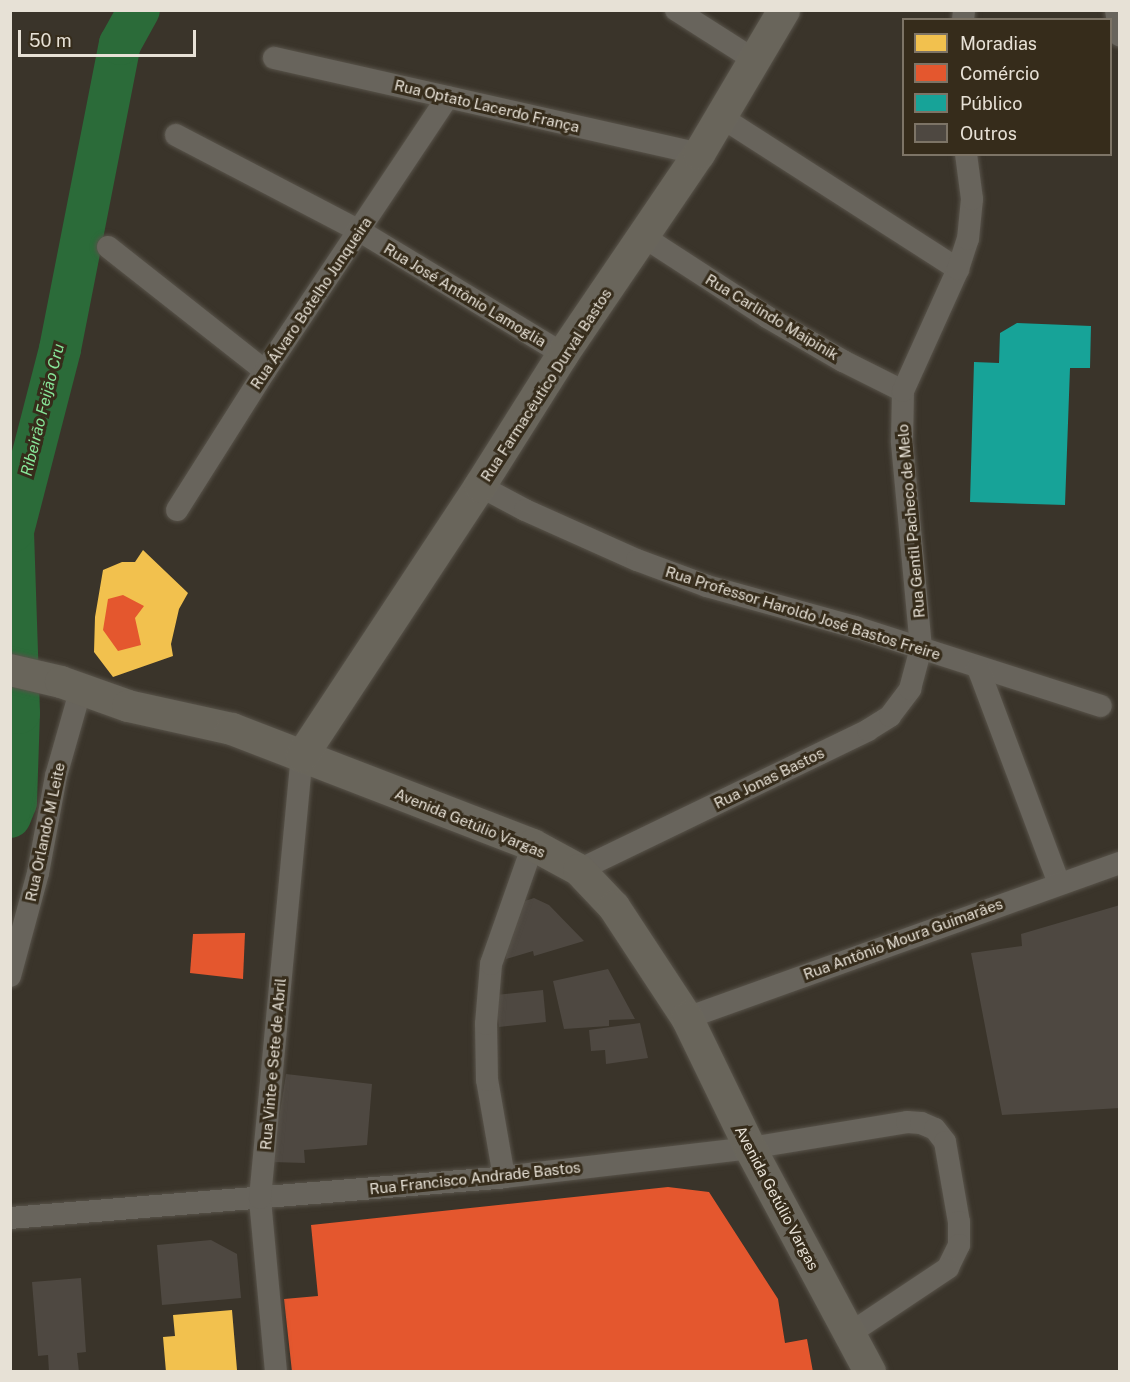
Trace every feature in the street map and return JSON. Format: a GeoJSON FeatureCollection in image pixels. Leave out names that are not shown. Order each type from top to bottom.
{"type":"FeatureCollection","features":[{"type":"Feature","properties":{"kind":"main road","name":"Rua Farmacêutico Durval Bastos"},"geometry":{"type":"LineString","coordinates":[[302,756],[480,486],[562,354],[699,154],[784,10]]}},
{"type":"Feature","properties":{"kind":"main road","name":"Avenida Getúlio Vargas"},"geometry":{"type":"LineString","coordinates":[[10,670],[71,685],[128,706],[232,729],[533,845],[579,870],[614,907],[687,1018],[750,1148],[870,1371]]}},
{"type":"Feature","properties":{"kind":"street"},"geometry":{"type":"LineString","coordinates":[[676,10],[753,59]]}},
{"type":"Feature","properties":{"kind":"street"},"geometry":{"type":"LineString","coordinates":[[1116,10],[1119,36]]}},
{"type":"Feature","properties":{"kind":"street","name":"Rua Optato Lacerdo França"},"geometry":{"type":"LineString","coordinates":[[274,58],[699,154]]}},
{"type":"Feature","properties":{"kind":"street","name":"Rua Álvaro Botelho Junqueira"},"geometry":{"type":"LineString","coordinates":[[177,510],[265,371],[448,97]]}},
{"type":"Feature","properties":{"kind":"street"},"geometry":{"type":"LineString","coordinates":[[722,117],[958,269]]}},
{"type":"Feature","properties":{"kind":"street","name":"Rua José Antônio Lamoglia"},"geometry":{"type":"LineString","coordinates":[[176,135],[360,231],[562,354]]}},
{"type":"Feature","properties":{"kind":"street","name":"Rua Gentil Pacheco de Melo"},"geometry":{"type":"LineString","coordinates":[[921,648],[902,442],[903,391],[958,269],[968,238],[972,199],[966,156]]}},
{"type":"Feature","properties":{"kind":"street","name":"Rua Carlindo Maipinik"},"geometry":{"type":"LineString","coordinates":[[644,237],[767,317],[843,361],[903,391]]}},
{"type":"Feature","properties":{"kind":"street"},"geometry":{"type":"LineString","coordinates":[[108,247],[265,371]]}},
{"type":"Feature","properties":{"kind":"street","name":"Rua Professor Haroldo José Bastos Freire"},"geometry":{"type":"LineString","coordinates":[[480,486],[525,510],[637,560],[707,586],[921,648],[1101,706]]}},
{"type":"Feature","properties":{"kind":"street","name":"Rua Jonas Bastos"},"geometry":{"type":"LineString","coordinates":[[579,870],[875,726],[890,716],[909,688],[921,648]]}},
{"type":"Feature","properties":{"kind":"street"},"geometry":{"type":"LineString","coordinates":[[978,668],[1059,883]]}},
{"type":"Feature","properties":{"kind":"street","name":"Rua Orlando M Leite"},"geometry":{"type":"LineString","coordinates":[[10,976],[38,873],[71,685]]}},
{"type":"Feature","properties":{"kind":"street","name":"Rua Vinte e Sete de Abril"},"geometry":{"type":"LineString","coordinates":[[276,1371],[260,1198],[302,756]]}},
{"type":"Feature","properties":{"kind":"street"},"geometry":{"type":"LineString","coordinates":[[504,1177],[487,1080],[486,1024],[491,964],[533,845]]}},
{"type":"Feature","properties":{"kind":"street","name":"Rua Antônio Moura Guimarães"},"geometry":{"type":"LineString","coordinates":[[687,1018],[1119,863]]}},
{"type":"Feature","properties":{"kind":"street","name":"Rua Francisco Andrade Bastos"},"geometry":{"type":"LineString","coordinates":[[10,1218],[504,1177],[750,1148],[907,1122],[921,1123],[935,1129],[945,1142],[959,1222],[959,1245],[955,1257],[948,1268],[849,1334]]}},
{"type":"Feature","properties":{"kind":"building: Moradias"},"geometry":{"type":"Polygon","coordinates":[[[143,550],[188,593],[179,609],[171,644],[173,656],[113,677],[94,652],[95,617],[103,570],[122,562],[135,562],[143,550]]]}},
{"type":"Feature","properties":{"kind":"building: Moradias"},"geometry":{"type":"Polygon","coordinates":[[[232,1310],[237,1370],[166,1372],[163,1337],[175,1336],[173,1315],[232,1310]]]}},
{"type":"Feature","properties":{"kind":"building: Comércio"},"geometry":{"type":"Polygon","coordinates":[[[123,595],[144,606],[135,618],[141,645],[118,651],[103,630],[108,599],[123,595]]]}},
{"type":"Feature","properties":{"kind":"building: Comércio"},"geometry":{"type":"Polygon","coordinates":[[[245,933],[243,979],[190,973],[193,934],[245,933]]]}},
{"type":"Feature","properties":{"kind":"building: Comércio"},"geometry":{"type":"Polygon","coordinates":[[[668,1187],[709,1192],[778,1299],[785,1343],[807,1339],[813,1372],[292,1372],[284,1299],[318,1296],[311,1225],[668,1187]]]}},
{"type":"Feature","properties":{"kind":"building: Público"},"geometry":{"type":"Polygon","coordinates":[[[1017,323],[1091,326],[1090,368],[1070,368],[1065,505],[970,502],[974,362],[999,363],[1000,333],[1017,323]]]}},
{"type":"Feature","properties":{"kind":"building: Outros"},"geometry":{"type":"Polygon","coordinates":[[[534,898],[549,905],[584,941],[534,956],[533,951],[506,959],[507,935],[519,903],[534,898]]]}},
{"type":"Feature","properties":{"kind":"building: Outros"},"geometry":{"type":"Polygon","coordinates":[[[1120,905],[1120,1108],[1002,1115],[971,953],[1022,946],[1021,934],[1120,905]]]}},
{"type":"Feature","properties":{"kind":"building: Outros"},"geometry":{"type":"Polygon","coordinates":[[[608,969],[635,1019],[609,1020],[609,1026],[564,1029],[553,981],[608,969]]]}},
{"type":"Feature","properties":{"kind":"building: Outros"},"geometry":{"type":"Polygon","coordinates":[[[543,990],[546,1022],[499,1027],[496,995],[543,990]]]}},
{"type":"Feature","properties":{"kind":"building: Outros"},"geometry":{"type":"Polygon","coordinates":[[[640,1023],[648,1058],[606,1064],[605,1050],[591,1051],[589,1030],[640,1023]]]}},
{"type":"Feature","properties":{"kind":"building: Outros"},"geometry":{"type":"Polygon","coordinates":[[[286,1074],[372,1084],[367,1145],[304,1150],[305,1163],[272,1162],[286,1074]]]}},
{"type":"Feature","properties":{"kind":"building: Outros"},"geometry":{"type":"Polygon","coordinates":[[[211,1240],[237,1254],[241,1298],[162,1305],[157,1245],[211,1240]]]}},
{"type":"Feature","properties":{"kind":"building: Outros"},"geometry":{"type":"Polygon","coordinates":[[[81,1278],[86,1352],[77,1353],[79,1372],[49,1372],[48,1355],[38,1356],[32,1282],[81,1278]]]}},
{"type":"Feature","properties":{"kind":"waterway","name":"Ribeirão Feijão Cru"},"geometry":{"type":"LineString","coordinates":[[10,817],[16,802],[19,713],[13,531],[60,349],[120,44],[139,10]]}}]}
